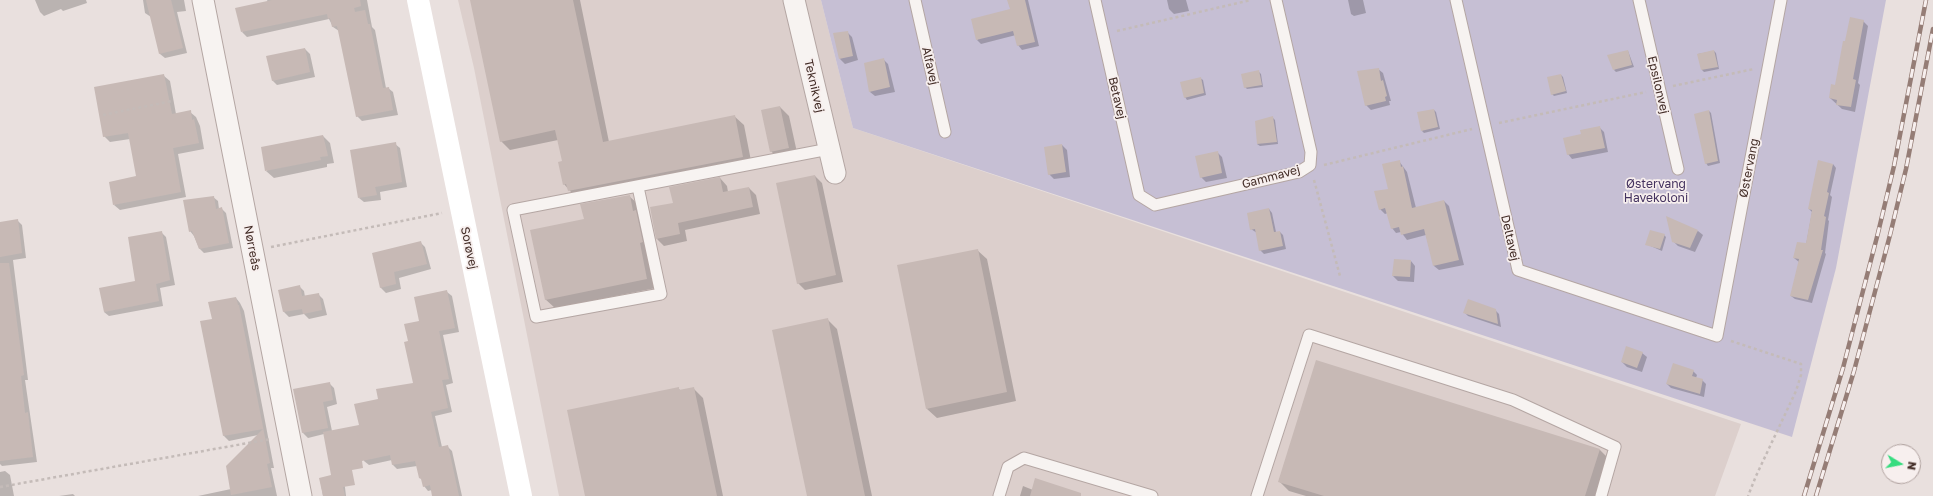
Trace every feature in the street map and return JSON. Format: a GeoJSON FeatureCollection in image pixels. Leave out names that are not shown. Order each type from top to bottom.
{"type":"FeatureCollection","features":[{"type":"Feature","properties":{"kind":"street","name":"Nørreås"},"geometry":{"type":"LineString","coordinates":[[202,0],[301,496]]}},
{"type":"Feature","properties":{"kind":"street","name":"Sorøvej"},"geometry":{"type":"LineString","coordinates":[[418,0],[521,496]]}},
{"type":"Feature","properties":{"kind":"street","name":"Teknikvej"},"geometry":{"type":"LineString","coordinates":[[794,0],[835,173]]}},
{"type":"Feature","properties":{"kind":"lane","name":"Alfavej"},"geometry":{"type":"LineString","coordinates":[[915,0],[945,132]]}},
{"type":"Feature","properties":{"kind":"lane","name":"Betavej"},"geometry":{"type":"LineString","coordinates":[[1095,0],[1140,196]]}},
{"type":"Feature","properties":{"kind":"lane","name":"Gammavej"},"geometry":{"type":"LineString","coordinates":[[1140,196],[1155,205],[1299,172],[1310,165],[1311,152],[1276,0]]}},
{"type":"Feature","properties":{"kind":"lane","name":"Deltavej"},"geometry":{"type":"LineString","coordinates":[[1456,0],[1518,270],[1717,336]]}},
{"type":"Feature","properties":{"kind":"lane","name":"Epsilonvej"},"geometry":{"type":"LineString","coordinates":[[1639,0],[1678,169]]}},
{"type":"Feature","properties":{"kind":"lane","name":"Østervang"},"geometry":{"type":"LineString","coordinates":[[1717,336],[1781,0]]}},
{"type":"Feature","properties":{"kind":"lane"},"geometry":{"type":"LineString","coordinates":[[638,187],[661,294],[536,318],[513,210],[829,149]]}},
{"type":"Feature","properties":{"kind":"lane"},"geometry":{"type":"LineString","coordinates":[[1257,496],[1309,335],[1513,400],[1615,447],[1601,496]]}},
{"type":"Feature","properties":{"kind":"lane"},"geometry":{"type":"LineString","coordinates":[[999,496],[1008,468],[1024,458],[1152,496]]}},
{"type":"Feature","properties":{"kind":"path"},"geometry":{"type":"LineString","coordinates":[[1102,34],[1251,0]]}},
{"type":"Feature","properties":{"kind":"path"},"geometry":{"type":"LineString","coordinates":[[103,115],[172,102]]}},
{"type":"Feature","properties":{"kind":"path"},"geometry":{"type":"LineString","coordinates":[[253,251],[461,209]]}},
{"type":"Feature","properties":{"kind":"path"},"geometry":{"type":"LineString","coordinates":[[1717,336],[1801,364],[1796,391],[1748,496]]}},
{"type":"Feature","properties":{"kind":"path"},"geometry":{"type":"LineString","coordinates":[[0,487],[289,436]]}},
{"type":"Feature","properties":{"kind":"shaded area"},"geometry":{"type":"Polygon","coordinates":[[[458,0],[821,0],[853,128],[1741,424],[1715,496],[559,496],[474,68],[458,0]]]}},
{"type":"Feature","properties":{"kind":"green space","name":"Østervang Havekoloni"},"geometry":{"type":"Polygon","coordinates":[[[821,0],[1886,0],[1836,268],[1792,437],[853,128],[821,0]]]}},
{"type":"Feature","properties":{"kind":"building"},"geometry":{"type":"Polygon","coordinates":[[[146,0],[171,0],[183,48],[159,54],[146,0]]]}},
{"type":"Feature","properties":{"kind":"building"},"geometry":{"type":"Polygon","coordinates":[[[272,0],[360,0],[361,6],[354,8],[355,12],[365,10],[368,24],[370,24],[383,88],[389,87],[393,110],[356,117],[337,26],[332,27],[330,18],[328,19],[327,14],[241,32],[235,8],[272,0]]]}},
{"type":"Feature","properties":{"kind":"building"},"geometry":{"type":"Polygon","coordinates":[[[470,0],[573,0],[603,142],[735,115],[743,157],[568,191],[566,184],[563,185],[558,162],[562,161],[555,130],[500,142],[470,0]]]}},
{"type":"Feature","properties":{"kind":"building"},"geometry":{"type":"Polygon","coordinates":[[[1007,0],[1025,0],[1035,42],[1017,46],[1013,31],[976,40],[971,19],[1010,9],[1007,0]]]}},
{"type":"Feature","properties":{"kind":"building"},"geometry":{"type":"Polygon","coordinates":[[[1850,17],[1864,20],[1853,79],[1856,80],[1851,107],[1836,105],[1837,100],[1829,98],[1831,84],[1835,85],[1843,41],[1845,41],[1850,17]]]}},
{"type":"Feature","properties":{"kind":"building"},"geometry":{"type":"Polygon","coordinates":[[[848,31],[853,56],[839,59],[833,33],[848,31]]]}},
{"type":"Feature","properties":{"kind":"building"},"geometry":{"type":"Polygon","coordinates":[[[305,48],[310,72],[272,81],[266,56],[305,48]]]}},
{"type":"Feature","properties":{"kind":"building"},"geometry":{"type":"Polygon","coordinates":[[[1628,50],[1632,65],[1613,70],[1607,55],[1628,50]]]}},
{"type":"Feature","properties":{"kind":"building"},"geometry":{"type":"Polygon","coordinates":[[[1714,50],[1718,67],[1701,70],[1697,54],[1714,50]]]}},
{"type":"Feature","properties":{"kind":"building"},"geometry":{"type":"Polygon","coordinates":[[[884,58],[890,87],[869,92],[864,63],[884,58]]]}},
{"type":"Feature","properties":{"kind":"building"},"geometry":{"type":"Polygon","coordinates":[[[1379,68],[1381,81],[1383,80],[1387,96],[1385,97],[1386,101],[1365,106],[1357,71],[1379,68]]]}},
{"type":"Feature","properties":{"kind":"building"},"geometry":{"type":"Polygon","coordinates":[[[1259,70],[1262,85],[1244,88],[1241,74],[1259,70]]]}},
{"type":"Feature","properties":{"kind":"building"},"geometry":{"type":"Polygon","coordinates":[[[164,74],[172,114],[191,110],[192,120],[194,119],[199,143],[173,148],[181,192],[113,205],[109,182],[136,176],[128,133],[103,137],[94,87],[164,74]]]}},
{"type":"Feature","properties":{"kind":"building"},"geometry":{"type":"Polygon","coordinates":[[[1561,74],[1566,91],[1551,95],[1547,77],[1561,74]]]}},
{"type":"Feature","properties":{"kind":"building"},"geometry":{"type":"Polygon","coordinates":[[[1201,77],[1204,93],[1184,98],[1180,82],[1201,77]]]}},
{"type":"Feature","properties":{"kind":"building"},"geometry":{"type":"Polygon","coordinates":[[[780,106],[789,148],[770,152],[761,110],[780,106]]]}},
{"type":"Feature","properties":{"kind":"building"},"geometry":{"type":"Polygon","coordinates":[[[1434,109],[1438,127],[1421,131],[1417,112],[1434,109]]]}},
{"type":"Feature","properties":{"kind":"building"},"geometry":{"type":"Polygon","coordinates":[[[1709,110],[1718,161],[1705,164],[1694,114],[1709,110]]]}},
{"type":"Feature","properties":{"kind":"building"},"geometry":{"type":"Polygon","coordinates":[[[1273,116],[1277,142],[1257,144],[1255,121],[1273,116]]]}},
{"type":"Feature","properties":{"kind":"building"},"geometry":{"type":"Polygon","coordinates":[[[1600,126],[1605,148],[1567,155],[1563,138],[1581,134],[1580,130],[1600,126]]]}},
{"type":"Feature","properties":{"kind":"building"},"geometry":{"type":"Polygon","coordinates":[[[323,135],[328,156],[320,157],[321,160],[265,171],[261,147],[323,135]]]}},
{"type":"Feature","properties":{"kind":"building"},"geometry":{"type":"Polygon","coordinates":[[[396,142],[402,182],[375,187],[377,195],[358,198],[350,150],[396,142]]]}},
{"type":"Feature","properties":{"kind":"building"},"geometry":{"type":"Polygon","coordinates":[[[1062,144],[1066,172],[1048,175],[1044,147],[1062,144]]]}},
{"type":"Feature","properties":{"kind":"building"},"geometry":{"type":"Polygon","coordinates":[[[1218,151],[1222,173],[1200,178],[1195,156],[1218,151]]]}},
{"type":"Feature","properties":{"kind":"building"},"geometry":{"type":"Polygon","coordinates":[[[1400,160],[1401,167],[1403,166],[1412,208],[1444,200],[1459,260],[1433,266],[1424,229],[1401,235],[1399,227],[1391,229],[1385,208],[1379,210],[1374,191],[1388,189],[1382,164],[1400,160]]]}},
{"type":"Feature","properties":{"kind":"building"},"geometry":{"type":"Polygon","coordinates":[[[1818,160],[1833,164],[1824,216],[1826,217],[1821,250],[1823,250],[1808,300],[1790,296],[1799,259],[1793,258],[1797,242],[1806,243],[1812,210],[1808,209],[1818,160]]]}},
{"type":"Feature","properties":{"kind":"building"},"geometry":{"type":"Polygon","coordinates":[[[815,175],[836,275],[797,284],[776,183],[815,175]]]}},
{"type":"Feature","properties":{"kind":"building"},"geometry":{"type":"Polygon","coordinates":[[[720,177],[723,192],[749,187],[753,207],[678,223],[680,234],[656,239],[650,207],[673,203],[669,187],[720,177]]]}},
{"type":"Feature","properties":{"kind":"building"},"geometry":{"type":"Polygon","coordinates":[[[630,195],[633,211],[636,210],[643,242],[640,243],[647,279],[545,300],[530,230],[584,219],[580,204],[630,195]]]}},
{"type":"Feature","properties":{"kind":"building"},"geometry":{"type":"Polygon","coordinates":[[[214,196],[216,209],[222,207],[229,243],[199,249],[192,231],[189,232],[183,200],[214,196]]]}},
{"type":"Feature","properties":{"kind":"building"},"geometry":{"type":"Polygon","coordinates":[[[1269,208],[1274,232],[1280,231],[1283,246],[1259,251],[1255,229],[1250,230],[1247,213],[1269,208]]]}},
{"type":"Feature","properties":{"kind":"building"},"geometry":{"type":"Polygon","coordinates":[[[1666,216],[1698,230],[1690,248],[1672,242],[1666,216]]]}},
{"type":"Feature","properties":{"kind":"building"},"geometry":{"type":"Polygon","coordinates":[[[18,219],[22,253],[0,257],[0,222],[18,219]]]}},
{"type":"Feature","properties":{"kind":"building"},"geometry":{"type":"Polygon","coordinates":[[[1650,230],[1665,234],[1660,249],[1645,245],[1650,230]]]}},
{"type":"Feature","properties":{"kind":"building"},"geometry":{"type":"Polygon","coordinates":[[[162,231],[170,280],[156,284],[159,301],[104,312],[99,288],[135,281],[128,237],[162,231]]]}},
{"type":"Feature","properties":{"kind":"building"},"geometry":{"type":"Polygon","coordinates":[[[421,241],[427,264],[394,272],[396,284],[380,288],[372,253],[421,241]]]}},
{"type":"Feature","properties":{"kind":"building"},"geometry":{"type":"Polygon","coordinates":[[[978,249],[1007,392],[926,409],[897,265],[978,249]]]}},
{"type":"Feature","properties":{"kind":"building"},"geometry":{"type":"Polygon","coordinates":[[[1394,259],[1411,260],[1410,277],[1392,276],[1394,259]]]}},
{"type":"Feature","properties":{"kind":"building"},"geometry":{"type":"Polygon","coordinates":[[[0,263],[9,263],[24,375],[21,376],[25,413],[28,412],[33,457],[0,461],[0,263]]]}},
{"type":"Feature","properties":{"kind":"building"},"geometry":{"type":"Polygon","coordinates":[[[300,285],[302,296],[319,293],[322,310],[303,314],[302,309],[283,312],[278,290],[300,285]]]}},
{"type":"Feature","properties":{"kind":"building"},"geometry":{"type":"Polygon","coordinates":[[[447,290],[455,328],[439,331],[449,379],[442,380],[448,408],[431,412],[439,447],[448,445],[459,496],[432,496],[430,485],[423,487],[415,461],[392,465],[390,455],[362,461],[363,468],[352,470],[355,485],[343,487],[345,496],[323,496],[319,478],[331,475],[323,432],[359,425],[354,404],[378,399],[376,389],[413,383],[404,342],[408,341],[404,324],[419,321],[414,297],[447,290]]]}},
{"type":"Feature","properties":{"kind":"building"},"geometry":{"type":"Polygon","coordinates":[[[236,297],[239,305],[270,463],[267,464],[272,487],[231,495],[226,466],[263,429],[223,436],[200,321],[212,319],[208,302],[236,297]]]}},
{"type":"Feature","properties":{"kind":"building"},"geometry":{"type":"Polygon","coordinates":[[[1468,299],[1496,309],[1498,324],[1463,313],[1468,299]]]}},
{"type":"Feature","properties":{"kind":"building"},"geometry":{"type":"Polygon","coordinates":[[[828,318],[865,496],[807,496],[772,330],[828,318]]]}},
{"type":"Feature","properties":{"kind":"building"},"geometry":{"type":"Polygon","coordinates":[[[1626,346],[1643,352],[1637,368],[1621,362],[1626,346]]]}},
{"type":"Feature","properties":{"kind":"building"},"geometry":{"type":"Polygon","coordinates":[[[1316,360],[1600,449],[1585,496],[1324,496],[1278,482],[1316,360]]]}},
{"type":"Feature","properties":{"kind":"building"},"geometry":{"type":"Polygon","coordinates":[[[1673,363],[1694,370],[1692,376],[1703,379],[1700,394],[1666,384],[1673,363]]]}},
{"type":"Feature","properties":{"kind":"building"},"geometry":{"type":"Polygon","coordinates":[[[330,382],[333,400],[323,402],[328,428],[302,433],[293,389],[330,382]]]}},
{"type":"Feature","properties":{"kind":"building"},"geometry":{"type":"Polygon","coordinates":[[[679,387],[679,390],[694,387],[717,496],[585,496],[567,410],[679,387]]]}},
{"type":"Feature","properties":{"kind":"building"},"geometry":{"type":"Polygon","coordinates":[[[1035,478],[1081,493],[1081,496],[1030,496],[1035,478]]]}},
{"type":"Feature","properties":{"kind":"railway"},"geometry":{"type":"LineString","coordinates":[[1804,496],[1843,368],[1878,233],[1894,166],[1926,0]]}},
{"type":"Feature","properties":{"kind":"railway"},"geometry":{"type":"LineString","coordinates":[[1816,496],[1854,371],[1890,235],[1906,169],[1933,29]]}}]}
